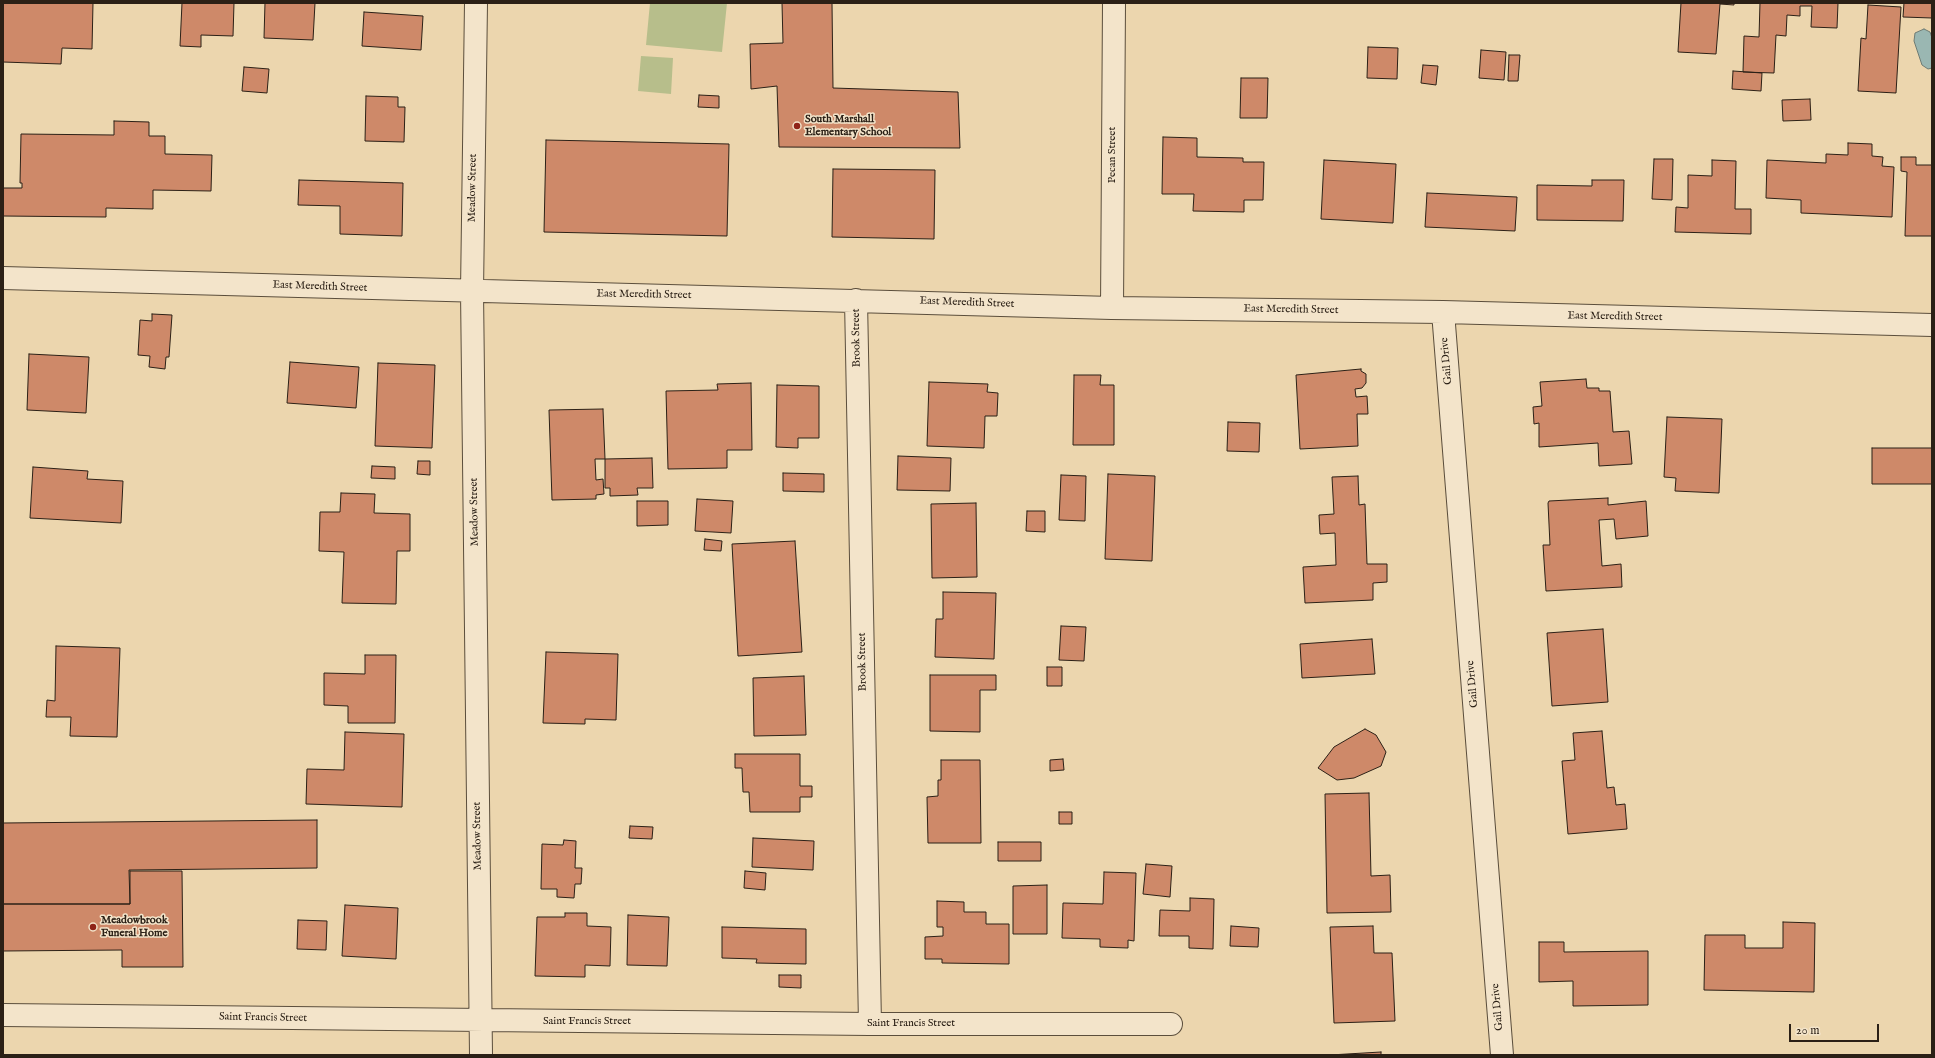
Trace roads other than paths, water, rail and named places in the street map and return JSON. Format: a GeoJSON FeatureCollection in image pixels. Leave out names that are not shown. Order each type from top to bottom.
{"type":"FeatureCollection","features":[{"type":"Feature","properties":{"kind":"street","name":"Meadow Street"},"geometry":{"type":"LineString","coordinates":[[476,3],[472,291],[481,1055]]}},
{"type":"Feature","properties":{"kind":"street","name":"Pecan Street"},"geometry":{"type":"LineString","coordinates":[[1112,308],[1114,3]]}},
{"type":"Feature","properties":{"kind":"street","name":"East Meredith Street"},"geometry":{"type":"LineString","coordinates":[[3,278],[1112,308],[1443,312],[1932,325]]}},
{"type":"Feature","properties":{"kind":"street","name":"Brook Street"},"geometry":{"type":"LineString","coordinates":[[856,300],[870,1024]]}},
{"type":"Feature","properties":{"kind":"street","name":"Gail Drive"},"geometry":{"type":"LineString","coordinates":[[1443,312],[1502,1055]]}},
{"type":"Feature","properties":{"kind":"street","name":"Saint Francis Street"},"geometry":{"type":"LineString","coordinates":[[3,1016],[870,1024],[1171,1024]]}},
{"type":"Feature","properties":{"kind":"water"},"geometry":{"type":"Polygon","coordinates":[[[1924,29],[1930,32],[1932,38],[1932,68],[1928,69],[1922,65],[1914,41],[1915,33],[1924,29]]]}},
{"type":"Feature","properties":{"kind":"place","name":"South Marshall Elementary School"},"geometry":{"type":"Point","coordinates":[797,126]}},
{"type":"Feature","properties":{"kind":"place","name":"Meadowbrook Funeral Home"},"geometry":{"type":"Point","coordinates":[93,927]}}]}
